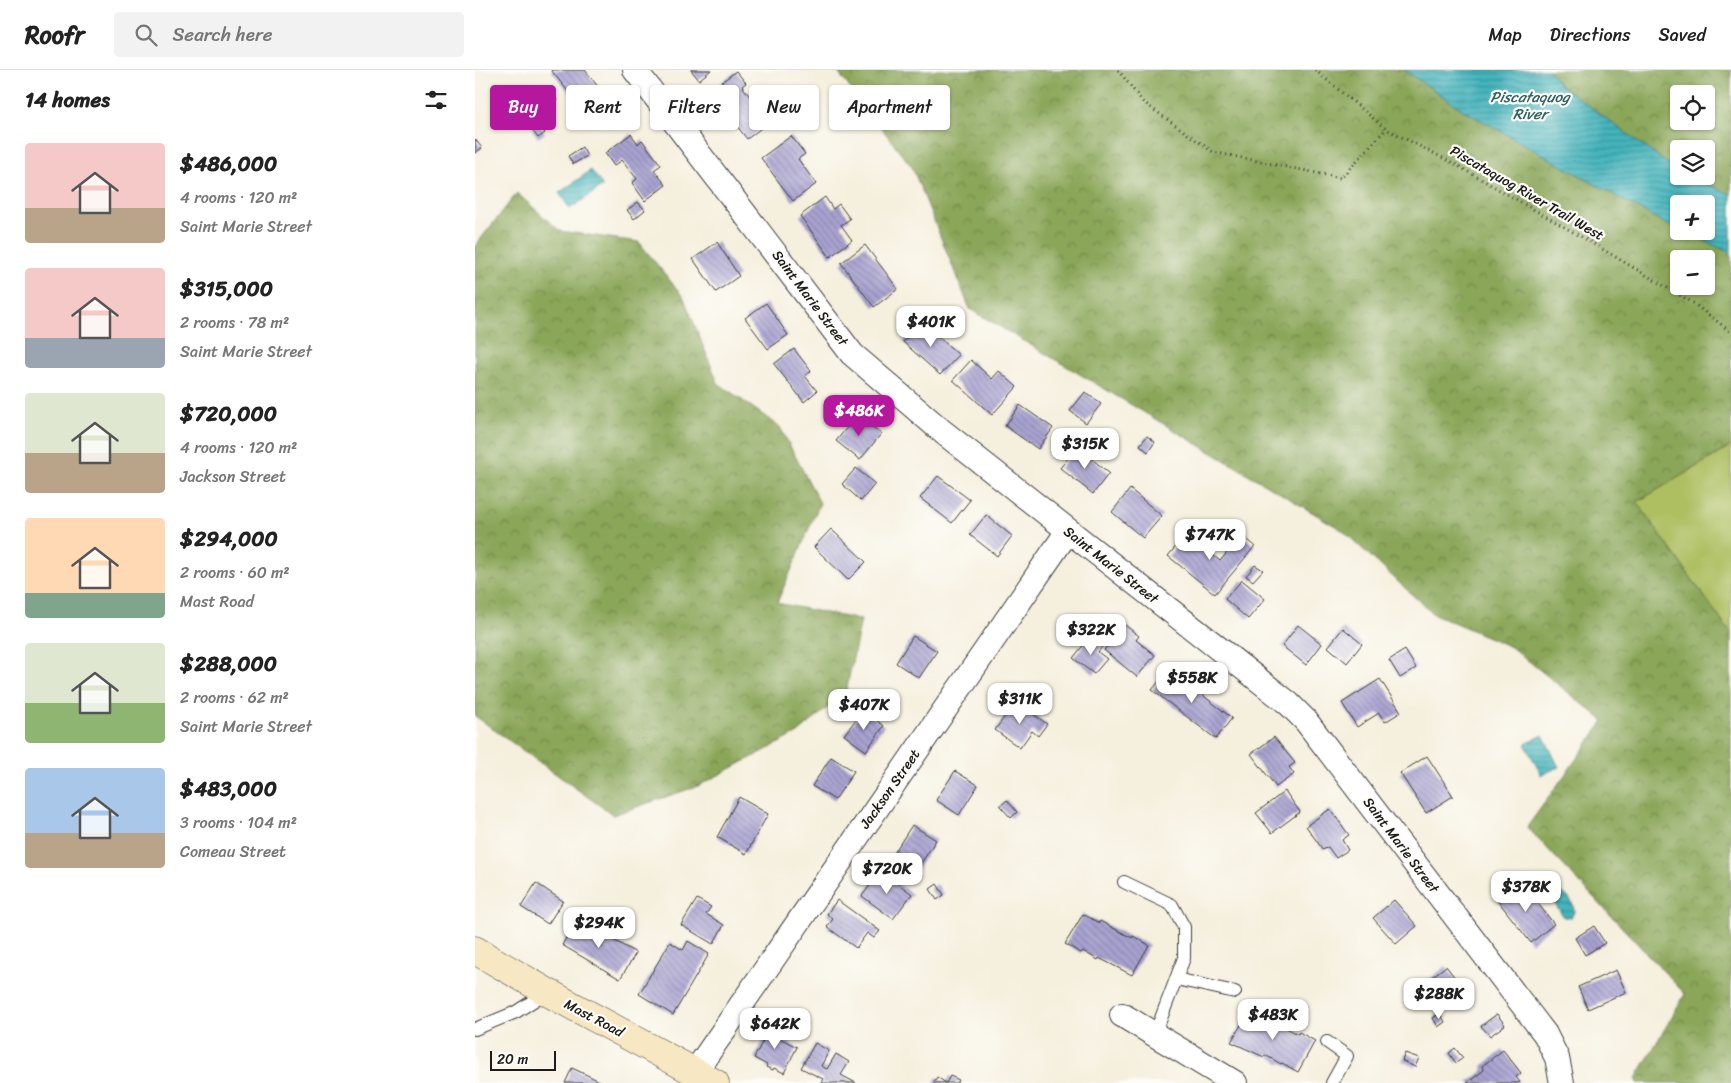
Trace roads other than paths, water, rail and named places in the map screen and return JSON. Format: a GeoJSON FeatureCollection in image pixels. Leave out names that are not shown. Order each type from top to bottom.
{"type":"FeatureCollection","features":[{"type":"Feature","properties":{"kind":"main road","name":"Mast Road"},"geometry":{"type":"LineString","coordinates":[[475,950],[547,992],[705,1077]]}},
{"type":"Feature","properties":{"kind":"street","name":"Saint Marie Street"},"geometry":{"type":"LineString","coordinates":[[635,70],[852,354],[943,432],[1288,703],[1306,721],[1545,1034],[1557,1058],[1562,1081]]}},
{"type":"Feature","properties":{"kind":"street","name":"Jackson Street"},"geometry":{"type":"LineString","coordinates":[[705,1077],[1068,531]]}},
{"type":"Feature","properties":{"kind":"street"},"geometry":{"type":"LineString","coordinates":[[1122,1015],[1235,1083]]}},
{"type":"Feature","properties":{"kind":"lane"},"geometry":{"type":"LineString","coordinates":[[1124,882],[1172,905],[1184,927],[1184,958],[1155,1034]]}},
{"type":"Feature","properties":{"kind":"lane"},"geometry":{"type":"LineString","coordinates":[[1176,979],[1235,992]]}},
{"type":"Feature","properties":{"kind":"lane"},"geometry":{"type":"LineString","coordinates":[[475,1029],[517,1012],[547,992]]}},
{"type":"Feature","properties":{"kind":"lane"},"geometry":{"type":"LineString","coordinates":[[1327,1042],[1347,1056],[1332,1083]]}},
{"type":"Feature","properties":{"kind":"water","name":"Piscataquog River"},"geometry":{"type":"Polygon","coordinates":[[[1404,70],[1549,70],[1559,84],[1670,165],[1670,185],[1710,185],[1731,194],[1731,253],[1703,240],[1715,240],[1715,195],[1670,195],[1670,226],[1463,110],[1404,70]]]}},
{"type":"Feature","properties":{"kind":"water"},"geometry":{"type":"Polygon","coordinates":[[[591,170],[603,186],[570,209],[559,193],[591,170]]]}},
{"type":"Feature","properties":{"kind":"water"},"geometry":{"type":"Polygon","coordinates":[[[1543,735],[1559,767],[1541,775],[1525,744],[1543,735]]]}},
{"type":"Feature","properties":{"kind":"water"},"geometry":{"type":"Polygon","coordinates":[[[1556,891],[1565,895],[1573,904],[1574,912],[1571,918],[1564,917],[1552,900],[1556,891]]]}}]}
